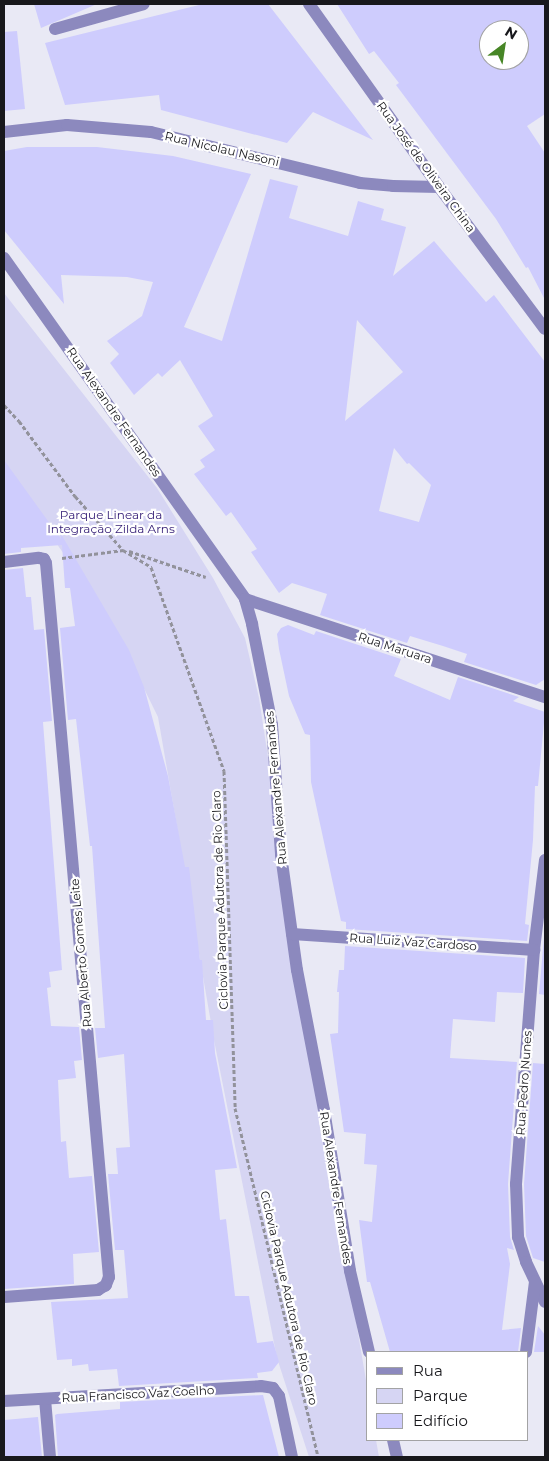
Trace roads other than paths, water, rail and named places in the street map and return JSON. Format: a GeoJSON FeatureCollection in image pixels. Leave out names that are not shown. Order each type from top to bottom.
{"type":"FeatureCollection","features":[{"type":"Feature","properties":{"kind":"street"},"geometry":{"type":"LineString","coordinates":[[56,29],[144,4]]}},
{"type":"Feature","properties":{"kind":"street","name":"Rua José de Oliveira China"},"geometry":{"type":"LineString","coordinates":[[309,4],[439,187],[545,329]]}},
{"type":"Feature","properties":{"kind":"street","name":"Rua Nicolau Nasoni"},"geometry":{"type":"LineString","coordinates":[[4,132],[67,126],[151,132],[360,183],[439,187]]}},
{"type":"Feature","properties":{"kind":"street","name":"Rua Alexandre Fernandes"},"geometry":{"type":"LineString","coordinates":[[4,258],[245,599],[252,624],[272,725],[282,855],[292,934],[356,1300],[370,1351]]}},
{"type":"Feature","properties":{"kind":"street","name":"Rua Alberto Gomes Leite"},"geometry":{"type":"LineString","coordinates":[[4,562],[44,559],[109,1277],[106,1285],[98,1290],[4,1297]]}},
{"type":"Feature","properties":{"kind":"street","name":"Rua Maruara"},"geometry":{"type":"LineString","coordinates":[[245,599],[545,697]]}},
{"type":"Feature","properties":{"kind":"street","name":"Rua Pedro Nunes"},"geometry":{"type":"LineString","coordinates":[[545,860],[534,950],[516,1184],[518,1237],[526,1262],[545,1302]]}},
{"type":"Feature","properties":{"kind":"street","name":"Rua Luiz Vaz Cardoso"},"geometry":{"type":"LineString","coordinates":[[292,934],[534,950]]}},
{"type":"Feature","properties":{"kind":"street"},"geometry":{"type":"LineString","coordinates":[[526,1351],[535,1282]]}},
{"type":"Feature","properties":{"kind":"street","name":"Rua Francisco Vaz Coelho"},"geometry":{"type":"LineString","coordinates":[[4,1401],[261,1386],[273,1388],[279,1396],[292,1457]]}},
{"type":"Feature","properties":{"kind":"street"},"geometry":{"type":"LineString","coordinates":[[45,1399],[50,1457]]}},
{"type":"Feature","properties":{"kind":"street"},"geometry":{"type":"LineString","coordinates":[[393,1441],[397,1457]]}},
{"type":"Feature","properties":{"kind":"park label","name":"Parque Linear da Integração Zilda Arns"},"geometry":{"type":"Point","coordinates":[111,522]}}]}
